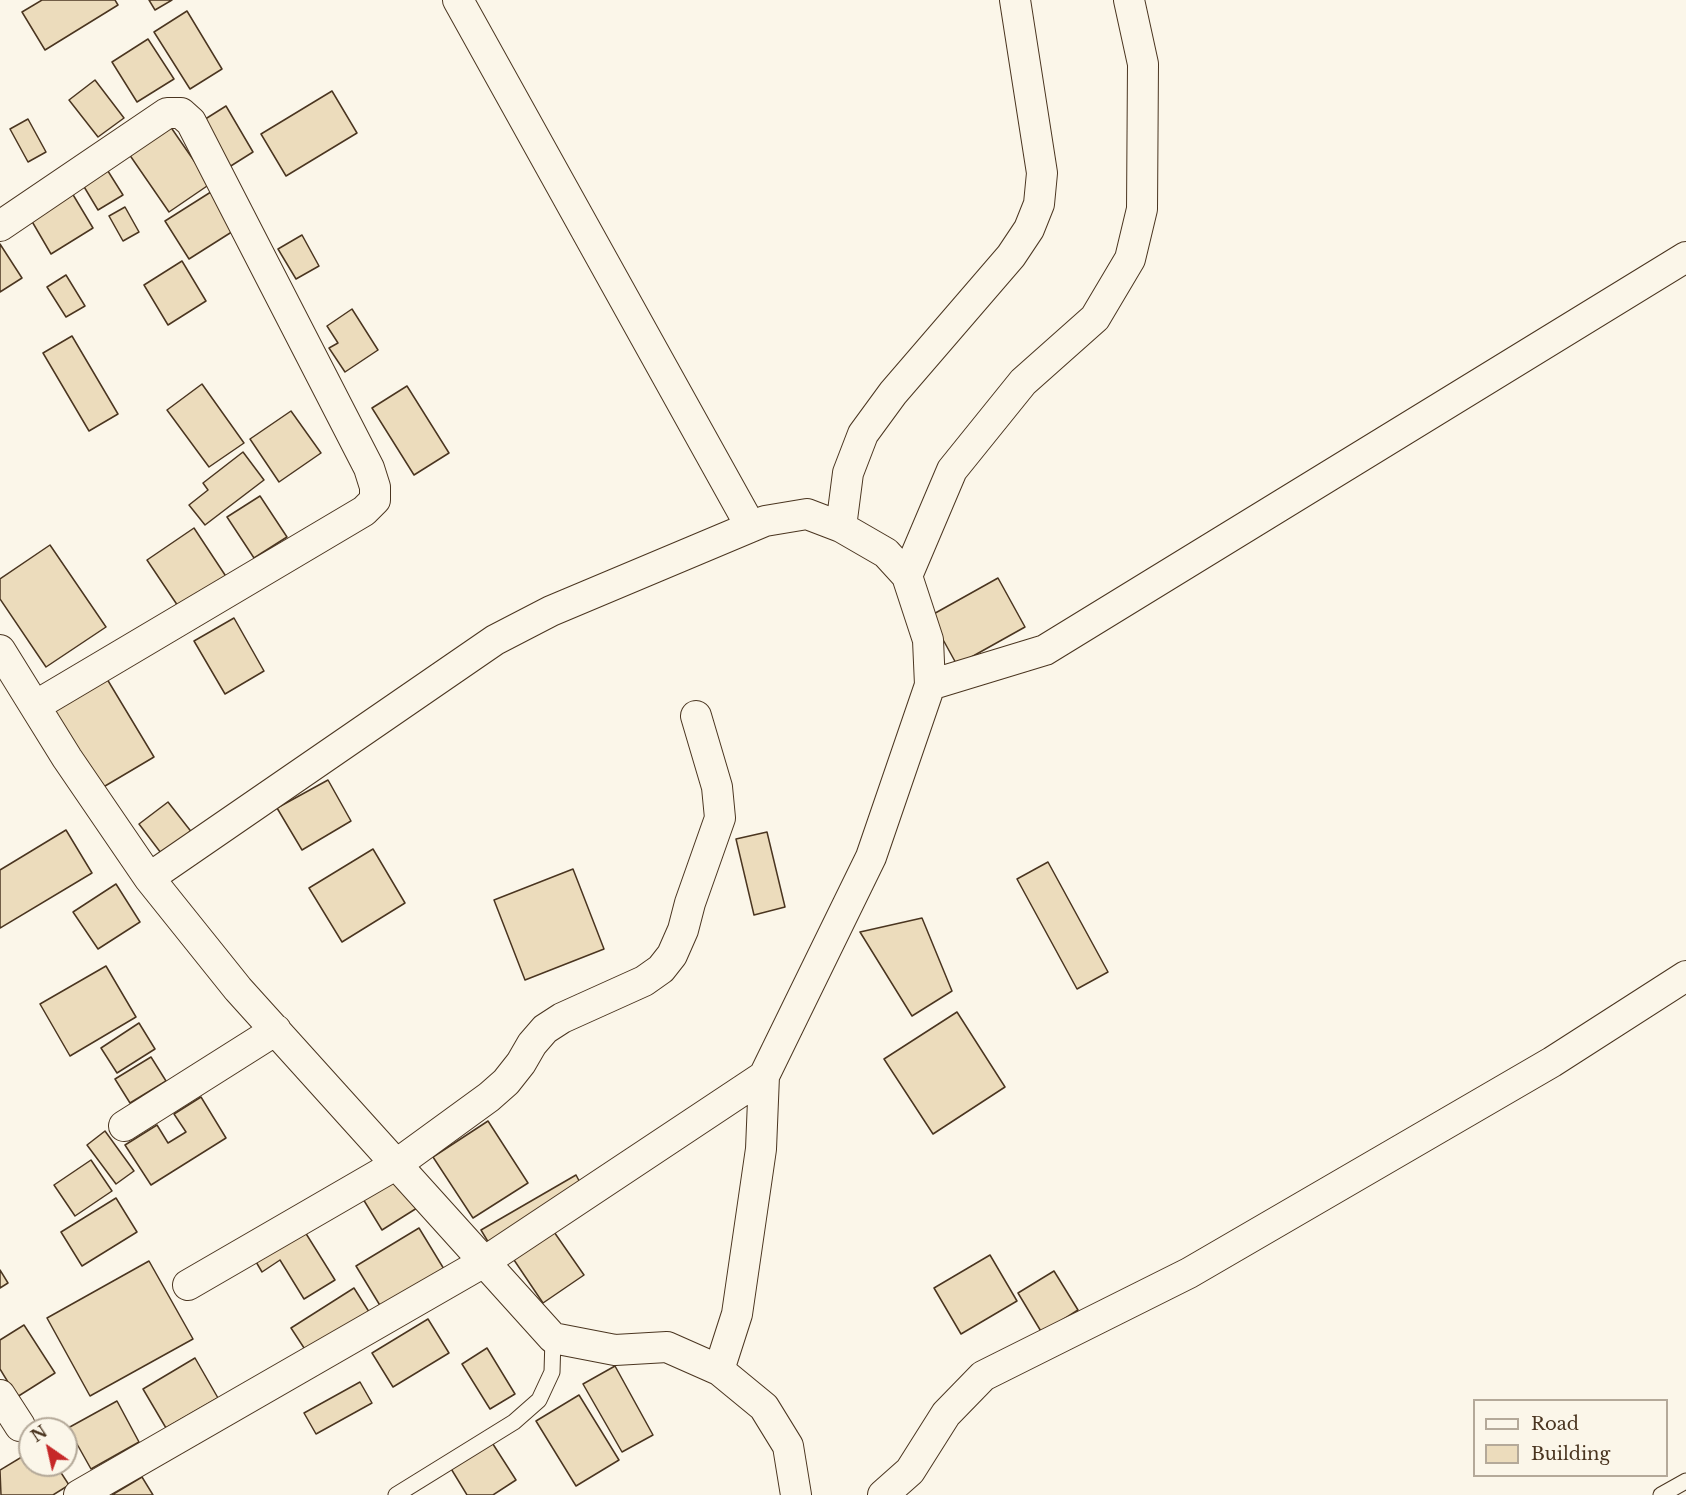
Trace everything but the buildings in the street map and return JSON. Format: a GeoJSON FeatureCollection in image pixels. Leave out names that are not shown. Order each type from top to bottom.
{"type":"FeatureCollection","features":[{"type":"Feature","properties":{"kind":"street"},"geometry":{"type":"LineString","coordinates":[[458,0],[751,527]]}},
{"type":"Feature","properties":{"kind":"street"},"geometry":{"type":"LineString","coordinates":[[841,527],[848,473],[863,434],[893,393],[1011,256],[1029,229],[1040,204],[1042,173],[1015,0]]}},
{"type":"Feature","properties":{"kind":"street"},"geometry":{"type":"LineString","coordinates":[[907,576],[952,470],[1023,382],[1095,318],[1130,259],[1142,209],[1143,64],[1129,0]]}},
{"type":"Feature","properties":{"kind":"street"},"geometry":{"type":"LineString","coordinates":[[0,226],[167,113],[181,113],[191,122],[369,468],[375,487],[375,500],[364,511],[34,706]]}},
{"type":"Feature","properties":{"kind":"street"},"geometry":{"type":"LineString","coordinates":[[930,685],[1045,650],[1686,257]]}},
{"type":"Feature","properties":{"kind":"street"},"geometry":{"type":"LineString","coordinates":[[149,878],[495,640],[569,603],[765,521],[807,514],[841,527],[886,554],[907,576],[928,640],[930,685],[871,857],[764,1076],[761,1149],[737,1314],[719,1370]]}},
{"type":"Feature","properties":{"kind":"street"},"geometry":{"type":"LineString","coordinates":[[0,650],[67,758],[149,878],[238,989],[553,1338],[615,1350],[667,1347],[719,1370],[764,1407],[788,1446],[796,1495]]}},
{"type":"Feature","properties":{"kind":"street"},"geometry":{"type":"LineString","coordinates":[[188,1285],[397,1164],[506,1082],[545,1029],[562,1018],[644,981],[661,969],[672,955],[683,930],[690,903],[720,818],[717,787],[696,716]]}},
{"type":"Feature","properties":{"kind":"street"},"geometry":{"type":"LineString","coordinates":[[883,1495],[910,1471],[946,1413],[983,1376],[1189,1273],[1552,1062],[1686,976]]}},
{"type":"Feature","properties":{"kind":"street"},"geometry":{"type":"LineString","coordinates":[[124,1126],[276,1030]]}},
{"type":"Feature","properties":{"kind":"street"},"geometry":{"type":"LineString","coordinates":[[79,1495],[484,1262],[764,1076]]}},
{"type":"Feature","properties":{"kind":"street"},"geometry":{"type":"LineString","coordinates":[[0,1395],[18,1423]]}},
{"type":"Feature","properties":{"kind":"lane"},"geometry":{"type":"LineString","coordinates":[[396,1495],[514,1422],[539,1400],[552,1372],[553,1338]]}},
{"type":"Feature","properties":{"kind":"lane"},"geometry":{"type":"LineString","coordinates":[[1661,1495],[1686,1481]]}}]}
